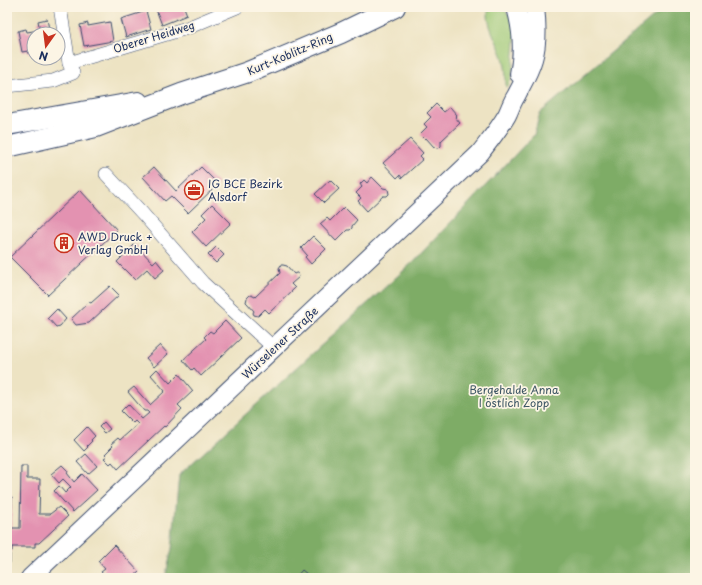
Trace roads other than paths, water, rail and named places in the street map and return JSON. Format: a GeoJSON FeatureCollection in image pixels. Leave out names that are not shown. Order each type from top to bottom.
{"type":"FeatureCollection","features":[{"type":"Feature","properties":{"kind":"main road","name":"Kurt-Koblitz-Ring"},"geometry":{"type":"LineString","coordinates":[[7,147],[96,127],[181,94],[248,72],[341,33],[395,7]]}},
{"type":"Feature","properties":{"kind":"main road","name":"Würselener Straße"},"geometry":{"type":"LineString","coordinates":[[516,7],[522,41],[521,63],[516,96]]}},
{"type":"Feature","properties":{"kind":"main road","name":"Würselener Straße"},"geometry":{"type":"LineString","coordinates":[[30,578],[480,154],[495,135],[507,116],[528,74],[534,58],[536,40],[535,7]]}},
{"type":"Feature","properties":{"kind":"main road","name":"Kurt-Koblitz-Ring"},"geometry":{"type":"LineString","coordinates":[[7,125],[181,94]]}},
{"type":"Feature","properties":{"kind":"street"},"geometry":{"type":"LineString","coordinates":[[60,7],[71,68]]}},
{"type":"Feature","properties":{"kind":"street","name":"Oberer Heidweg"},"geometry":{"type":"LineString","coordinates":[[7,86],[53,81],[71,68],[187,28],[237,7]]}},
{"type":"Feature","properties":{"kind":"street"},"geometry":{"type":"LineString","coordinates":[[106,174],[203,283],[274,348]]}},
{"type":"Feature","properties":{"kind":"place","name":"IG BCE Bezirk Alsdorf"},"geometry":{"type":"Point","coordinates":[194,190]}},
{"type":"Feature","properties":{"kind":"place","name":"AWD Druck + Verlag GmbH"},"geometry":{"type":"Point","coordinates":[64,243]}},
{"type":"Feature","properties":{"kind":"park label","name":"Bergehalde Anna I östlich Zopp"},"geometry":{"type":"Point","coordinates":[514,396]}}]}
